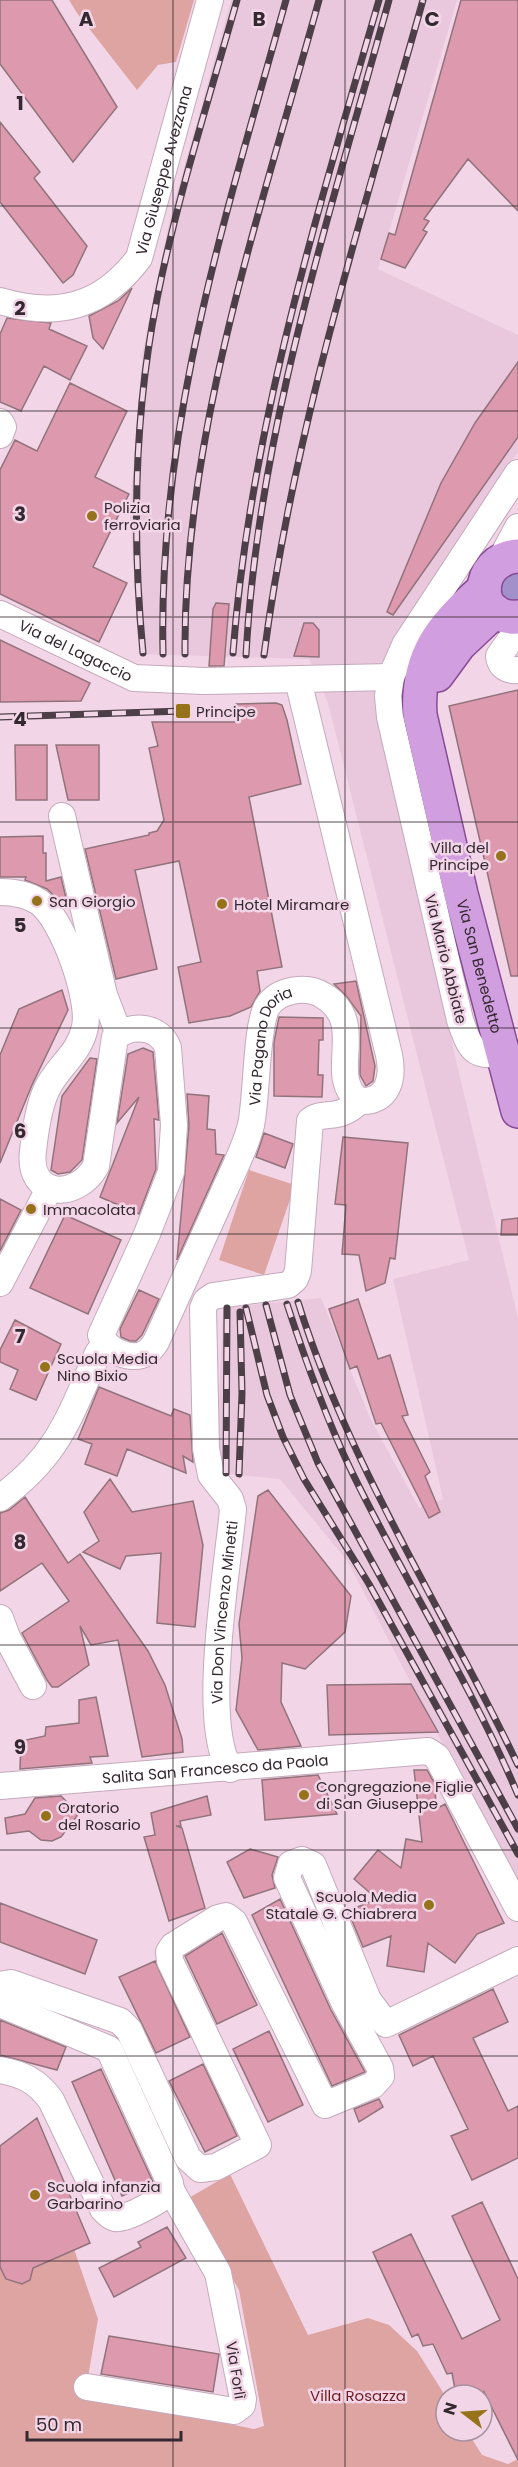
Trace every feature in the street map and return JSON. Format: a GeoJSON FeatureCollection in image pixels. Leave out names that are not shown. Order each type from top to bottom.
{"type":"FeatureCollection","features":[{"type":"Feature","properties":{"kind":"main road"},"geometry":{"type":"LineString","coordinates":[[504,611],[487,574],[509,558]]}},
{"type":"Feature","properties":{"kind":"main road","name":"Via San Benedetto"},"geometry":{"type":"LineString","coordinates":[[504,611],[455,614],[430,652],[421,674],[420,715],[501,1053],[518,1112]]}},
{"type":"Feature","properties":{"kind":"street","name":"Via Giuseppe Avezzana"},"geometry":{"type":"LineString","coordinates":[[0,301],[32,309],[56,310],[72,307],[118,282],[139,258],[210,0]]}},
{"type":"Feature","properties":{"kind":"street"},"geometry":{"type":"LineString","coordinates":[[0,422],[3,427],[0,435]]}},
{"type":"Feature","properties":{"kind":"street"},"geometry":{"type":"LineString","coordinates":[[387,683],[414,628],[518,473]]}},
{"type":"Feature","properties":{"kind":"street"},"geometry":{"type":"LineString","coordinates":[[509,558],[518,527]]}},
{"type":"Feature","properties":{"kind":"street"},"geometry":{"type":"LineString","coordinates":[[504,611],[499,656],[506,668],[518,670]]}},
{"type":"Feature","properties":{"kind":"street","name":"Via del Lagaccio"},"geometry":{"type":"LineString","coordinates":[[0,614],[134,678],[185,681],[304,680],[387,683]]}},
{"type":"Feature","properties":{"kind":"street"},"geometry":{"type":"LineString","coordinates":[[304,680],[391,1067],[391,1078],[385,1093],[371,1100],[359,1101]]}},
{"type":"Feature","properties":{"kind":"street","name":"Via Mario Abbiate"},"geometry":{"type":"LineString","coordinates":[[387,683],[390,717],[460,1020],[471,1047],[478,1053],[489,1055],[501,1053]]}},
{"type":"Feature","properties":{"kind":"street"},"geometry":{"type":"LineString","coordinates":[[62,816],[104,995],[119,1034]]}},
{"type":"Feature","properties":{"kind":"street"},"geometry":{"type":"LineString","coordinates":[[0,892],[16,892],[40,903],[54,921],[70,953],[86,1013],[79,1045],[50,1083],[43,1102],[32,1152],[33,1165],[39,1182],[49,1189],[79,1185],[91,1175],[96,1166],[113,1041],[119,1034],[133,1028],[158,1034],[166,1044],[170,1063],[174,1153],[166,1190],[103,1326],[101,1335],[105,1345],[98,1353],[59,1438],[28,1477],[0,1498]]}},
{"type":"Feature","properties":{"kind":"street","name":"Via Pagano Doria"},"geometry":{"type":"LineString","coordinates":[[105,1345],[134,1357],[147,1353],[156,1342],[251,1126],[263,1019],[273,1000],[291,991],[314,990],[335,1005],[346,1027],[345,1082],[352,1095],[359,1101]]}},
{"type":"Feature","properties":{"kind":"street","name":"Via Don Vincenzo Minetti"},"geometry":{"type":"LineString","coordinates":[[230,1769],[224,1759],[215,1707],[233,1509],[230,1499],[211,1475],[206,1449],[203,1308],[206,1301],[213,1296],[288,1285],[295,1279],[298,1271],[310,1121],[317,1116],[329,1117],[346,1111],[359,1101]]}},
{"type":"Feature","properties":{"kind":"street"},"geometry":{"type":"LineString","coordinates":[[0,1283],[49,1189]]}},
{"type":"Feature","properties":{"kind":"street"},"geometry":{"type":"LineString","coordinates":[[0,1618],[7,1637],[33,1686]]}},
{"type":"Feature","properties":{"kind":"street","name":"Salita San Francesco da Paola"},"geometry":{"type":"LineString","coordinates":[[0,1786],[431,1752],[437,1757],[518,1908]]}},
{"type":"Feature","properties":{"kind":"street"},"geometry":{"type":"LineString","coordinates":[[0,1985],[11,1983],[120,2021],[129,2030],[188,2158],[200,2169],[216,2167],[258,2145],[170,1961],[169,1952],[173,1946],[218,1918],[226,1916],[234,1922],[325,2104],[373,2085],[381,2076],[380,2068],[345,2004],[287,1878],[291,1864],[302,1860],[313,1865],[368,2000],[386,2024],[518,1960]]}},
{"type":"Feature","properties":{"kind":"street"},"geometry":{"type":"LineString","coordinates":[[0,2004],[109,2049],[171,2190],[166,2197],[121,2218],[109,2216],[103,2209],[51,2100],[41,2087],[30,2079],[0,2070]]}},
{"type":"Feature","properties":{"kind":"street","name":"Via Forlì"},"geometry":{"type":"LineString","coordinates":[[87,2386],[222,2410],[234,2411],[242,2405],[243,2399],[218,2273],[171,2190]]}},
{"type":"Feature","properties":{"kind":"shaded area"},"geometry":{"type":"Polygon","coordinates":[[[231,0],[457,0],[378,269],[518,335],[518,452],[485,501],[379,705],[457,1065],[518,1318],[518,1889],[348,1562],[280,1479],[216,1473],[223,1308],[321,1298],[370,1418],[419,1508],[443,1499],[393,1279],[469,1260],[328,703],[309,659],[139,654],[130,510],[143,350],[170,218],[231,0]]]}},
{"type":"Feature","properties":{"kind":"shaded area"},"geometry":{"type":"Polygon","coordinates":[[[518,567],[518,606],[510,607],[492,583],[518,567]]]}},
{"type":"Feature","properties":{"kind":"green space"},"geometry":{"type":"Polygon","coordinates":[[[69,0],[194,0],[176,62],[158,65],[137,90],[69,0]]]}},
{"type":"Feature","properties":{"kind":"green space"},"geometry":{"type":"Polygon","coordinates":[[[249,1170],[295,1185],[264,1275],[219,1260],[249,1170]]]}},
{"type":"Feature","properties":{"kind":"green space","name":"Villa Rosazza"},"geometry":{"type":"Polygon","coordinates":[[[230,2174],[308,2335],[368,2318],[389,2325],[417,2351],[437,2383],[434,2383],[434,2443],[474,2443],[482,2455],[508,2464],[518,2459],[518,2467],[0,2467],[0,2269],[19,2272],[74,2249],[98,2319],[85,2395],[254,2429],[264,2426],[239,2290],[187,2199],[230,2174]]]}},
{"type":"Feature","properties":{"kind":"building"},"geometry":{"type":"Polygon","coordinates":[[[0,0],[52,0],[117,107],[73,162],[0,64],[0,0]]]}},
{"type":"Feature","properties":{"kind":"building"},"geometry":{"type":"Polygon","coordinates":[[[461,0],[518,0],[518,211],[468,159],[424,219],[429,221],[423,230],[427,232],[405,268],[381,259],[389,233],[395,235],[461,0]]]}},
{"type":"Feature","properties":{"kind":"building"},"geometry":{"type":"Polygon","coordinates":[[[0,122],[40,172],[34,178],[87,246],[73,275],[63,283],[0,202],[0,122]]]}},
{"type":"Feature","properties":{"kind":"building"},"geometry":{"type":"Polygon","coordinates":[[[132,288],[103,349],[93,338],[89,316],[118,301],[132,288]]]}},
{"type":"Feature","properties":{"kind":"building"},"geometry":{"type":"Polygon","coordinates":[[[7,318],[51,323],[49,329],[87,346],[70,380],[44,366],[21,411],[0,402],[0,334],[7,318]]]}},
{"type":"Feature","properties":{"kind":"building"},"geometry":{"type":"Polygon","coordinates":[[[518,362],[518,437],[393,615],[387,612],[441,483],[475,423],[518,362]]]}},
{"type":"Feature","properties":{"kind":"building","name":"Polizia ferroviaria"},"geometry":{"type":"Polygon","coordinates":[[[70,383],[127,411],[95,477],[129,494],[93,567],[127,583],[99,642],[0,594],[0,470],[15,440],[37,451],[70,383]]]}},
{"type":"Feature","properties":{"kind":"building"},"geometry":{"type":"Polygon","coordinates":[[[216,603],[229,604],[224,666],[209,666],[213,609],[216,603]]]}},
{"type":"Feature","properties":{"kind":"building"},"geometry":{"type":"Polygon","coordinates":[[[304,623],[313,623],[319,630],[319,657],[294,656],[304,623]]]}},
{"type":"Feature","properties":{"kind":"building"},"geometry":{"type":"Polygon","coordinates":[[[0,640],[90,683],[81,701],[0,702],[0,640]]]}},
{"type":"Feature","properties":{"kind":"building","name":"Villa del Principe"},"geometry":{"type":"Polygon","coordinates":[[[518,690],[518,976],[511,976],[449,706],[518,690]]]}},
{"type":"Feature","properties":{"kind":"building"},"geometry":{"type":"Polygon","coordinates":[[[276,703],[282,705],[287,720],[301,784],[249,797],[282,967],[257,971],[260,991],[251,1007],[230,1016],[189,1023],[178,967],[201,962],[179,861],[135,870],[157,969],[116,979],[85,849],[149,835],[157,831],[164,820],[149,748],[158,746],[152,722],[236,722],[236,704],[276,703]]]}},
{"type":"Feature","properties":{"kind":"building"},"geometry":{"type":"Polygon","coordinates":[[[15,745],[47,745],[47,800],[16,800],[15,745]]]}},
{"type":"Feature","properties":{"kind":"building"},"geometry":{"type":"Polygon","coordinates":[[[56,745],[99,745],[99,800],[68,800],[56,745]]]}},
{"type":"Feature","properties":{"kind":"building"},"geometry":{"type":"Polygon","coordinates":[[[43,836],[43,853],[46,853],[46,881],[61,877],[66,898],[58,900],[47,889],[25,880],[26,877],[0,877],[0,837],[43,836]]]}},
{"type":"Feature","properties":{"kind":"building"},"geometry":{"type":"Polygon","coordinates":[[[356,981],[375,1066],[373,1081],[366,1086],[360,1075],[361,1016],[334,984],[356,981]]]}},
{"type":"Feature","properties":{"kind":"building"},"geometry":{"type":"Polygon","coordinates":[[[62,990],[68,1010],[32,1085],[0,1163],[0,1055],[19,1009],[62,990]]]}},
{"type":"Feature","properties":{"kind":"building"},"geometry":{"type":"Polygon","coordinates":[[[279,1017],[323,1018],[323,1040],[319,1040],[318,1075],[323,1075],[322,1097],[274,1096],[274,1042],[279,1017]]]}},
{"type":"Feature","properties":{"kind":"building"},"geometry":{"type":"Polygon","coordinates":[[[143,1048],[153,1052],[159,1120],[154,1119],[156,1169],[139,1214],[100,1197],[139,1097],[117,1123],[128,1054],[143,1048]]]}},
{"type":"Feature","properties":{"kind":"building"},"geometry":{"type":"Polygon","coordinates":[[[90,1058],[97,1059],[82,1160],[70,1172],[58,1174],[51,1170],[62,1096],[90,1058]]]}},
{"type":"Feature","properties":{"kind":"building"},"geometry":{"type":"Polygon","coordinates":[[[187,1094],[209,1096],[207,1129],[215,1130],[216,1154],[224,1155],[177,1260],[189,1126],[187,1094]]]}},
{"type":"Feature","properties":{"kind":"building"},"geometry":{"type":"Polygon","coordinates":[[[264,1133],[293,1144],[285,1168],[256,1157],[264,1133]]]}},
{"type":"Feature","properties":{"kind":"building"},"geometry":{"type":"Polygon","coordinates":[[[343,1137],[408,1143],[395,1259],[390,1258],[385,1283],[366,1291],[359,1255],[342,1254],[346,1205],[335,1204],[343,1137]]]}},
{"type":"Feature","properties":{"kind":"building"},"geometry":{"type":"Polygon","coordinates":[[[0,1199],[21,1210],[0,1251],[0,1199]]]}},
{"type":"Feature","properties":{"kind":"building"},"geometry":{"type":"Polygon","coordinates":[[[65,1215],[121,1240],[88,1314],[30,1288],[65,1215]]]}},
{"type":"Feature","properties":{"kind":"building"},"geometry":{"type":"Polygon","coordinates":[[[518,1218],[518,1235],[501,1235],[502,1220],[518,1218]]]}},
{"type":"Feature","properties":{"kind":"building"},"geometry":{"type":"Polygon","coordinates":[[[139,1290],[159,1299],[142,1335],[136,1341],[130,1341],[121,1337],[120,1329],[139,1290]]]}},
{"type":"Feature","properties":{"kind":"building"},"geometry":{"type":"Polygon","coordinates":[[[358,1299],[378,1359],[390,1355],[408,1415],[402,1416],[430,1472],[425,1476],[440,1512],[429,1518],[381,1423],[376,1424],[357,1366],[350,1369],[329,1309],[358,1299]]]}},
{"type":"Feature","properties":{"kind":"building"},"geometry":{"type":"Polygon","coordinates":[[[15,1320],[61,1344],[36,1400],[10,1389],[18,1370],[0,1362],[0,1350],[15,1320]]]}},
{"type":"Feature","properties":{"kind":"building"},"geometry":{"type":"Polygon","coordinates":[[[99,1387],[171,1416],[174,1409],[190,1415],[193,1462],[183,1456],[186,1473],[127,1449],[117,1476],[85,1464],[92,1444],[78,1439],[99,1387]]]}},
{"type":"Feature","properties":{"kind":"building"},"geometry":{"type":"Polygon","coordinates":[[[110,1479],[132,1512],[193,1501],[203,1545],[195,1627],[157,1623],[161,1553],[126,1556],[120,1569],[83,1552],[99,1541],[84,1512],[110,1479]]]}},
{"type":"Feature","properties":{"kind":"building"},"geometry":{"type":"Polygon","coordinates":[[[268,1490],[351,1596],[345,1632],[305,1669],[282,1663],[281,1702],[301,1746],[258,1750],[236,1710],[242,1658],[239,1624],[258,1496],[268,1490]]]}},
{"type":"Feature","properties":{"kind":"building"},"geometry":{"type":"Polygon","coordinates":[[[25,1497],[68,1563],[80,1554],[148,1651],[165,1685],[182,1739],[183,1752],[142,1757],[118,1640],[91,1645],[80,1626],[89,1665],[58,1687],[52,1687],[47,1680],[22,1633],[69,1601],[42,1563],[0,1591],[0,1513],[9,1510],[25,1497]]]}},
{"type":"Feature","properties":{"kind":"building"},"geometry":{"type":"Polygon","coordinates":[[[411,1684],[438,1732],[329,1735],[327,1685],[411,1684]]]}},
{"type":"Feature","properties":{"kind":"building"},"geometry":{"type":"Polygon","coordinates":[[[96,1697],[108,1756],[90,1757],[92,1763],[20,1769],[21,1741],[45,1736],[46,1727],[79,1723],[79,1700],[96,1697]]]}},
{"type":"Feature","properties":{"kind":"building","name":"Scuola Media Statale G. Chiabrera"},"geometry":{"type":"Polygon","coordinates":[[[414,1770],[427,1770],[435,1784],[436,1809],[445,1804],[504,1923],[477,1934],[455,1963],[428,1943],[424,1972],[387,1966],[391,1936],[363,1947],[348,1911],[377,1899],[354,1879],[378,1850],[401,1868],[406,1839],[422,1842],[414,1770]]]}},
{"type":"Feature","properties":{"kind":"building","name":"Congregazione Figlie di San Giuseppe"},"geometry":{"type":"Polygon","coordinates":[[[318,1775],[337,1814],[265,1820],[262,1780],[318,1775]]]}},
{"type":"Feature","properties":{"kind":"building","name":"Oratorio del Rosario"},"geometry":{"type":"Polygon","coordinates":[[[61,1796],[69,1804],[76,1804],[77,1816],[61,1837],[52,1841],[41,1840],[29,1831],[7,1834],[5,1818],[25,1814],[35,1798],[61,1796]]]}},
{"type":"Feature","properties":{"kind":"building"},"geometry":{"type":"Polygon","coordinates":[[[207,1796],[211,1815],[180,1821],[181,1826],[176,1826],[182,1828],[205,1908],[169,1921],[144,1837],[155,1835],[151,1813],[207,1796]]]}},
{"type":"Feature","properties":{"kind":"building"},"geometry":{"type":"Polygon","coordinates":[[[250,1849],[278,1857],[272,1875],[275,1888],[244,1898],[227,1862],[250,1849]]]}},
{"type":"Feature","properties":{"kind":"building"},"geometry":{"type":"Polygon","coordinates":[[[280,1899],[331,2010],[365,2072],[332,2086],[252,1915],[280,1899]]]}},
{"type":"Feature","properties":{"kind":"building"},"geometry":{"type":"Polygon","coordinates":[[[0,1903],[97,1940],[85,1974],[0,1942],[0,1903]]]}},
{"type":"Feature","properties":{"kind":"building"},"geometry":{"type":"Polygon","coordinates":[[[222,1933],[257,2005],[217,2024],[185,1956],[222,1933]]]}},
{"type":"Feature","properties":{"kind":"building"},"geometry":{"type":"Polygon","coordinates":[[[155,1961],[190,2037],[156,2053],[119,1977],[155,1961]]]}},
{"type":"Feature","properties":{"kind":"building"},"geometry":{"type":"Polygon","coordinates":[[[493,1989],[508,2022],[473,2038],[508,2111],[518,2106],[518,2158],[472,2180],[451,2136],[468,2129],[433,2056],[413,2066],[399,2035],[493,1989]]]}},
{"type":"Feature","properties":{"kind":"building"},"geometry":{"type":"Polygon","coordinates":[[[0,2020],[66,2047],[57,2070],[0,2055],[0,2020]]]}},
{"type":"Feature","properties":{"kind":"building"},"geometry":{"type":"Polygon","coordinates":[[[269,2031],[303,2105],[268,2122],[233,2049],[269,2031]]]}},
{"type":"Feature","properties":{"kind":"building"},"geometry":{"type":"Polygon","coordinates":[[[203,2064],[237,2136],[205,2152],[169,2081],[203,2064]]]}},
{"type":"Feature","properties":{"kind":"building"},"geometry":{"type":"Polygon","coordinates":[[[101,2069],[153,2182],[122,2196],[72,2082],[101,2069]]]}},
{"type":"Feature","properties":{"kind":"building"},"geometry":{"type":"Polygon","coordinates":[[[379,2099],[383,2107],[359,2122],[354,2109],[379,2099]]]}},
{"type":"Feature","properties":{"kind":"building","name":"Scuola infanzia Garbarino"},"geometry":{"type":"Polygon","coordinates":[[[37,2118],[90,2243],[33,2268],[30,2280],[22,2284],[6,2279],[0,2267],[0,2146],[37,2118]]]}},
{"type":"Feature","properties":{"kind":"building"},"geometry":{"type":"Polygon","coordinates":[[[482,2202],[518,2279],[518,2460],[494,2412],[494,2383],[454,2383],[452,2373],[447,2374],[433,2344],[423,2346],[418,2334],[412,2337],[373,2252],[411,2234],[462,2339],[500,2320],[452,2216],[482,2202]]]}},
{"type":"Feature","properties":{"kind":"building"},"geometry":{"type":"Polygon","coordinates":[[[167,2227],[186,2258],[114,2297],[99,2268],[141,2247],[138,2242],[167,2227]]]}},
{"type":"Feature","properties":{"kind":"building"},"geometry":{"type":"Polygon","coordinates":[[[109,2336],[219,2354],[213,2392],[101,2374],[109,2336]]]}},
{"type":"Feature","properties":{"kind":"railway"},"geometry":{"type":"LineString","coordinates":[[143,653],[137,565],[137,476],[149,343],[174,224],[237,0]]}},
{"type":"Feature","properties":{"kind":"railway"},"geometry":{"type":"LineString","coordinates":[[163,654],[164,569],[172,485],[184,403],[219,242],[286,0]]}},
{"type":"Feature","properties":{"kind":"railway"},"geometry":{"type":"LineString","coordinates":[[185,654],[188,571],[197,489],[211,406],[251,242],[319,0]]}},
{"type":"Feature","properties":{"kind":"railway"},"geometry":{"type":"LineString","coordinates":[[233,653],[254,487],[270,405],[310,242],[379,0]]}},
{"type":"Feature","properties":{"kind":"railway"},"geometry":{"type":"LineString","coordinates":[[246,655],[253,571],[265,488],[281,406],[321,243],[389,0]]}},
{"type":"Feature","properties":{"kind":"railway"},"geometry":{"type":"LineString","coordinates":[[264,655],[292,489],[311,407],[423,0]]}},
{"type":"Feature","properties":{"kind":"railway"},"geometry":{"type":"LineString","coordinates":[[0,717],[183,711]]}},
{"type":"Feature","properties":{"kind":"railway"},"geometry":{"type":"LineString","coordinates":[[298,1302],[343,1422],[399,1537],[518,1765]]}},
{"type":"Feature","properties":{"kind":"railway"},"geometry":{"type":"LineString","coordinates":[[287,1304],[315,1386],[349,1466],[479,1711],[518,1795]]}},
{"type":"Feature","properties":{"kind":"railway"},"geometry":{"type":"LineString","coordinates":[[266,1305],[290,1395],[318,1463],[518,1829]]}},
{"type":"Feature","properties":{"kind":"railway"},"geometry":{"type":"LineString","coordinates":[[226,1473],[227,1308]]}},
{"type":"Feature","properties":{"kind":"railway"},"geometry":{"type":"LineString","coordinates":[[246,1308],[267,1395],[283,1437],[304,1479],[369,1584],[518,1854]]}},
{"type":"Feature","properties":{"kind":"railway"},"geometry":{"type":"LineString","coordinates":[[239,1474],[242,1393],[240,1312]]}},
{"type":"Feature","properties":{"kind":"place","name":"Polizia ferroviaria"},"geometry":{"type":"Point","coordinates":[92,516]}},
{"type":"Feature","properties":{"kind":"place","name":"Principe"},"geometry":{"type":"Point","coordinates":[183,711]}},
{"type":"Feature","properties":{"kind":"place","name":"Villa del Principe"},"geometry":{"type":"Point","coordinates":[501,856]}},
{"type":"Feature","properties":{"kind":"place","name":"San Giorgio"},"geometry":{"type":"Point","coordinates":[37,901]}},
{"type":"Feature","properties":{"kind":"place","name":"Hotel Miramare"},"geometry":{"type":"Point","coordinates":[222,904]}},
{"type":"Feature","properties":{"kind":"place","name":"Immacolata"},"geometry":{"type":"Point","coordinates":[31,1209]}},
{"type":"Feature","properties":{"kind":"place","name":"Scuola Media Nino Bixio"},"geometry":{"type":"Point","coordinates":[45,1367]}},
{"type":"Feature","properties":{"kind":"place","name":"Congregazione Figlie di San Giuseppe"},"geometry":{"type":"Point","coordinates":[304,1795]}},
{"type":"Feature","properties":{"kind":"place","name":"Oratorio del Rosario"},"geometry":{"type":"Point","coordinates":[46,1816]}},
{"type":"Feature","properties":{"kind":"place","name":"Scuola Media Statale G. Chiabrera"},"geometry":{"type":"Point","coordinates":[429,1905]}},
{"type":"Feature","properties":{"kind":"place","name":"Scuola infanzia Garbarino"},"geometry":{"type":"Point","coordinates":[35,2195]}}]}
